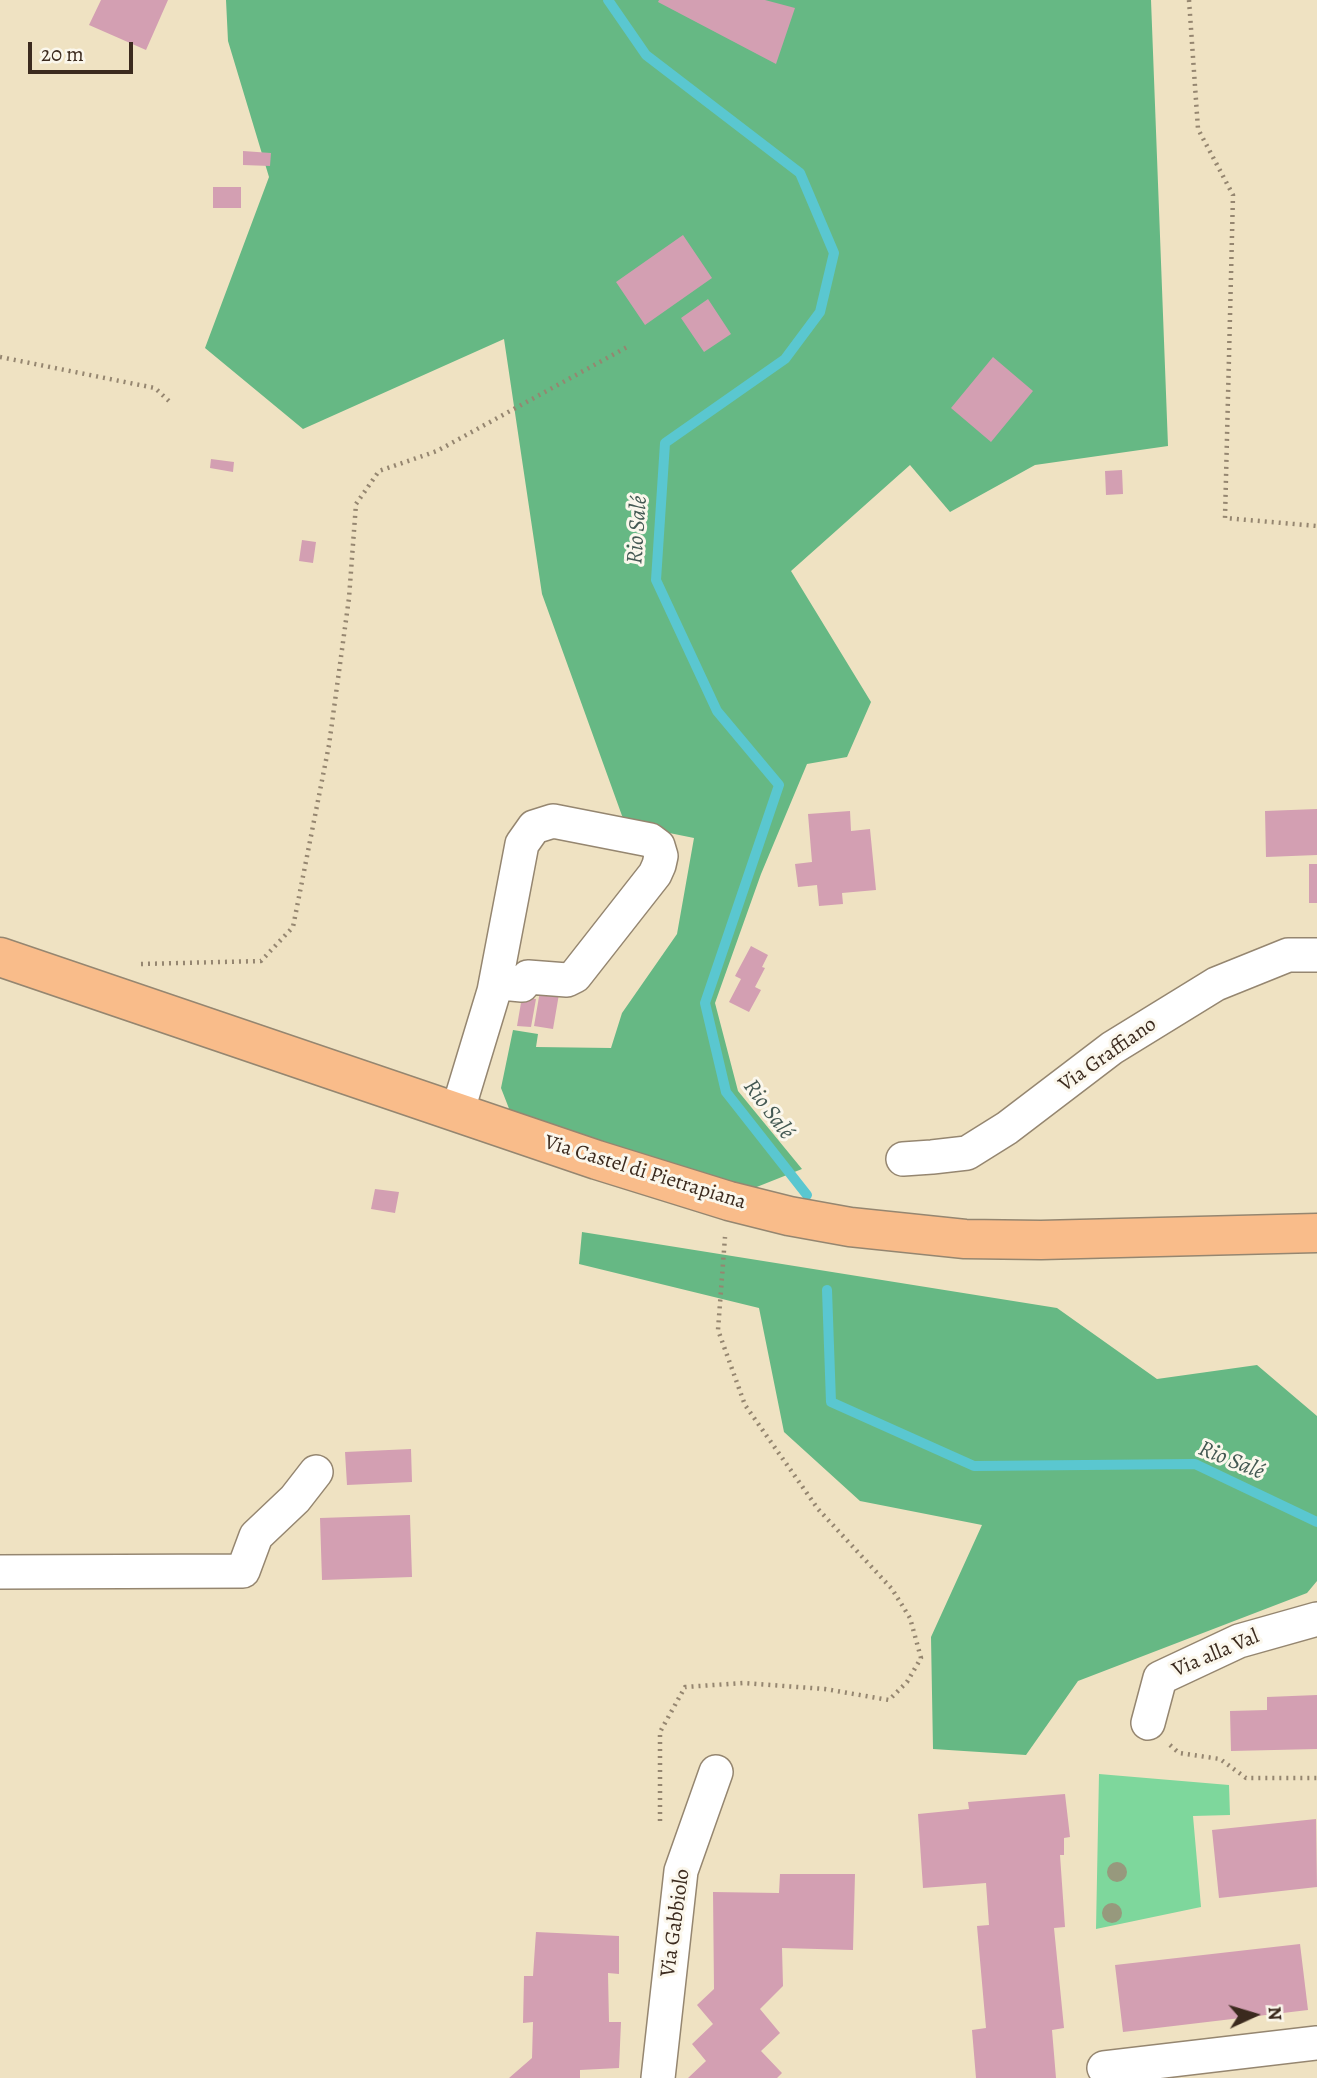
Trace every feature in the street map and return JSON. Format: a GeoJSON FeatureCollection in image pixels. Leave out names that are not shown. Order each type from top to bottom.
{"type":"FeatureCollection","features":[{"type":"Feature","properties":{"kind":"main road","name":"Via Castel di Pietrapiana"},"geometry":{"type":"LineString","coordinates":[[3,961],[457,1113],[729,1201],[789,1216],[850,1227],[965,1239],[1054,1240],[1317,1233]]}},
{"type":"Feature","properties":{"kind":"street"},"geometry":{"type":"LineString","coordinates":[[457,1113],[494,991],[522,844],[534,827],[553,821],[650,840],[658,846],[661,856],[655,874],[575,976],[566,980],[528,977],[522,985],[501,983],[494,991]]}},
{"type":"Feature","properties":{"kind":"street","name":"Via Graffiano"},"geometry":{"type":"LineString","coordinates":[[903,1159],[967,1153],[1007,1128],[1112,1048],[1216,984],[1288,955],[1317,955]]}},
{"type":"Feature","properties":{"kind":"street"},"geometry":{"type":"LineString","coordinates":[[0,1572],[243,1571],[256,1536],[295,1499],[316,1472]]}},
{"type":"Feature","properties":{"kind":"street","name":"Via alla Val"},"geometry":{"type":"LineString","coordinates":[[1148,1723],[1160,1678],[1239,1641],[1317,1619]]}},
{"type":"Feature","properties":{"kind":"street","name":"Via Gabbiolo"},"geometry":{"type":"LineString","coordinates":[[658,2078],[681,1871],[716,1772]]}},
{"type":"Feature","properties":{"kind":"street"},"geometry":{"type":"LineString","coordinates":[[1104,2068],[1317,2043]]}},
{"type":"Feature","properties":{"kind":"path"},"geometry":{"type":"LineString","coordinates":[[1189,0],[1198,129],[1233,195],[1225,518],[1317,526]]}},
{"type":"Feature","properties":{"kind":"path"},"geometry":{"type":"LineString","coordinates":[[137,964],[261,961],[293,927],[330,744],[349,598],[356,504],[379,471],[437,451],[629,345]]}},
{"type":"Feature","properties":{"kind":"path"},"geometry":{"type":"LineString","coordinates":[[0,357],[155,388],[170,402]]}},
{"type":"Feature","properties":{"kind":"path"},"geometry":{"type":"LineString","coordinates":[[660,1828],[660,1732],[685,1687],[743,1683],[825,1689],[889,1700],[907,1682],[921,1658],[910,1618],[892,1589],[818,1509],[745,1405],[719,1330],[729,1201]]}},
{"type":"Feature","properties":{"kind":"path"},"geometry":{"type":"LineString","coordinates":[[1148,1723],[1179,1753],[1220,1759],[1246,1778],[1317,1778]]}},
{"type":"Feature","properties":{"kind":"green space"},"geometry":{"type":"Polygon","coordinates":[[[226,0],[1151,0],[1168,446],[1035,465],[950,512],[910,465],[791,571],[871,702],[847,757],[807,764],[761,874],[715,1003],[738,1091],[802,1169],[734,1196],[515,1124],[501,1088],[513,1030],[538,1034],[536,1047],[611,1048],[622,1013],[677,934],[694,838],[625,824],[542,594],[504,339],[303,429],[205,348],[269,177],[228,41],[226,0]]]}},
{"type":"Feature","properties":{"kind":"green space"},"geometry":{"type":"Polygon","coordinates":[[[582,1232],[1057,1308],[1157,1379],[1257,1365],[1317,1416],[1317,1581],[1307,1593],[1078,1681],[1026,1755],[933,1749],[931,1637],[982,1525],[860,1501],[784,1432],[759,1308],[579,1264],[582,1232]]]}},
{"type":"Feature","properties":{"kind":"green space"},"geometry":{"type":"Polygon","coordinates":[[[1099,1774],[1229,1785],[1230,1815],[1193,1816],[1201,1907],[1096,1929],[1099,1774]]]}},
{"type":"Feature","properties":{"kind":"building"},"geometry":{"type":"Polygon","coordinates":[[[101,0],[168,0],[146,50],[89,25],[101,0]]]}},
{"type":"Feature","properties":{"kind":"building"},"geometry":{"type":"Polygon","coordinates":[[[765,0],[795,8],[776,64],[658,2],[765,0]]]}},
{"type":"Feature","properties":{"kind":"building"},"geometry":{"type":"Polygon","coordinates":[[[243,151],[271,153],[270,166],[243,165],[243,151]]]}},
{"type":"Feature","properties":{"kind":"building"},"geometry":{"type":"Polygon","coordinates":[[[213,187],[241,187],[241,208],[213,208],[213,187]]]}},
{"type":"Feature","properties":{"kind":"building"},"geometry":{"type":"Polygon","coordinates":[[[683,235],[712,278],[645,325],[616,282],[683,235]]]}},
{"type":"Feature","properties":{"kind":"building"},"geometry":{"type":"Polygon","coordinates":[[[708,299],[731,334],[704,352],[681,318],[708,299]]]}},
{"type":"Feature","properties":{"kind":"building"},"geometry":{"type":"Polygon","coordinates":[[[993,357],[1033,391],[991,442],[951,408],[993,357]]]}},
{"type":"Feature","properties":{"kind":"building"},"geometry":{"type":"Polygon","coordinates":[[[211,459],[234,462],[233,472],[210,468],[211,459]]]}},
{"type":"Feature","properties":{"kind":"building"},"geometry":{"type":"Polygon","coordinates":[[[1122,470],[1123,494],[1106,495],[1105,471],[1122,470]]]}},
{"type":"Feature","properties":{"kind":"building"},"geometry":{"type":"Polygon","coordinates":[[[302,540],[316,542],[313,563],[299,561],[302,540]]]}},
{"type":"Feature","properties":{"kind":"building"},"geometry":{"type":"Polygon","coordinates":[[[1317,809],[1317,855],[1266,857],[1265,811],[1317,809]]]}},
{"type":"Feature","properties":{"kind":"building"},"geometry":{"type":"Polygon","coordinates":[[[850,811],[851,831],[870,829],[876,890],[842,893],[843,904],[819,906],[817,885],[798,887],[795,864],[812,862],[808,814],[850,811]]]}},
{"type":"Feature","properties":{"kind":"building"},"geometry":{"type":"Polygon","coordinates":[[[1309,864],[1317,864],[1317,903],[1309,903],[1309,864]]]}},
{"type":"Feature","properties":{"kind":"building"},"geometry":{"type":"Polygon","coordinates":[[[751,946],[768,955],[762,967],[765,968],[755,987],[761,990],[749,1012],[729,1002],[741,979],[735,976],[751,946]]]}},
{"type":"Feature","properties":{"kind":"building"},"geometry":{"type":"Polygon","coordinates":[[[540,991],[559,994],[553,1029],[534,1026],[540,991]]]}},
{"type":"Feature","properties":{"kind":"building"},"geometry":{"type":"Polygon","coordinates":[[[522,997],[536,999],[531,1027],[517,1026],[522,997]]]}},
{"type":"Feature","properties":{"kind":"building"},"geometry":{"type":"Polygon","coordinates":[[[375,1189],[399,1192],[395,1213],[371,1209],[375,1189]]]}},
{"type":"Feature","properties":{"kind":"building"},"geometry":{"type":"Polygon","coordinates":[[[411,1449],[412,1482],[347,1485],[345,1452],[411,1449]]]}},
{"type":"Feature","properties":{"kind":"building"},"geometry":{"type":"Polygon","coordinates":[[[410,1515],[412,1577],[322,1580],[320,1518],[410,1515]]]}},
{"type":"Feature","properties":{"kind":"building"},"geometry":{"type":"Polygon","coordinates":[[[1317,1695],[1317,1749],[1231,1751],[1230,1711],[1267,1710],[1267,1697],[1317,1695]]]}},
{"type":"Feature","properties":{"kind":"building"},"geometry":{"type":"Polygon","coordinates":[[[1065,1794],[1070,1837],[1064,1838],[1064,1855],[1060,1855],[1065,1927],[1054,1928],[1064,2028],[1052,2030],[1056,2078],[976,2078],[972,2030],[986,2028],[977,1926],[989,1925],[986,1883],[923,1888],[918,1814],[969,1809],[968,1802],[1065,1794]]]}},
{"type":"Feature","properties":{"kind":"building"},"geometry":{"type":"Polygon","coordinates":[[[1316,1819],[1317,1887],[1219,1898],[1212,1830],[1316,1819]]]}},
{"type":"Feature","properties":{"kind":"building"},"geometry":{"type":"Polygon","coordinates":[[[780,1874],[855,1874],[853,1950],[782,1948],[783,1986],[760,2009],[780,2033],[761,2051],[782,2073],[777,2078],[688,2078],[706,2061],[692,2044],[713,2024],[697,2005],[714,1989],[713,1892],[779,1893],[780,1874]]]}},
{"type":"Feature","properties":{"kind":"building"},"geometry":{"type":"Polygon","coordinates":[[[536,1932],[619,1936],[619,1974],[608,1973],[609,2022],[621,2022],[619,2068],[580,2070],[580,2078],[509,2078],[532,2058],[533,2022],[523,2023],[524,1976],[533,1976],[536,1932]]]}},
{"type":"Feature","properties":{"kind":"building"},"geometry":{"type":"Polygon","coordinates":[[[1300,1944],[1308,2010],[1123,2032],[1115,1965],[1300,1944]]]}},
{"type":"Feature","properties":{"kind":"waterway","name":"Rio Salé"},"geometry":{"type":"LineString","coordinates":[[608,0],[646,55],[800,173],[834,253],[820,312],[785,359],[665,443],[656,580],[717,711],[779,785],[705,1003],[726,1092],[807,1195]]}},
{"type":"Feature","properties":{"kind":"waterway","name":"Rio Salé"},"geometry":{"type":"LineString","coordinates":[[827,1290],[831,1402],[974,1466],[1195,1464],[1317,1522]]}}]}
